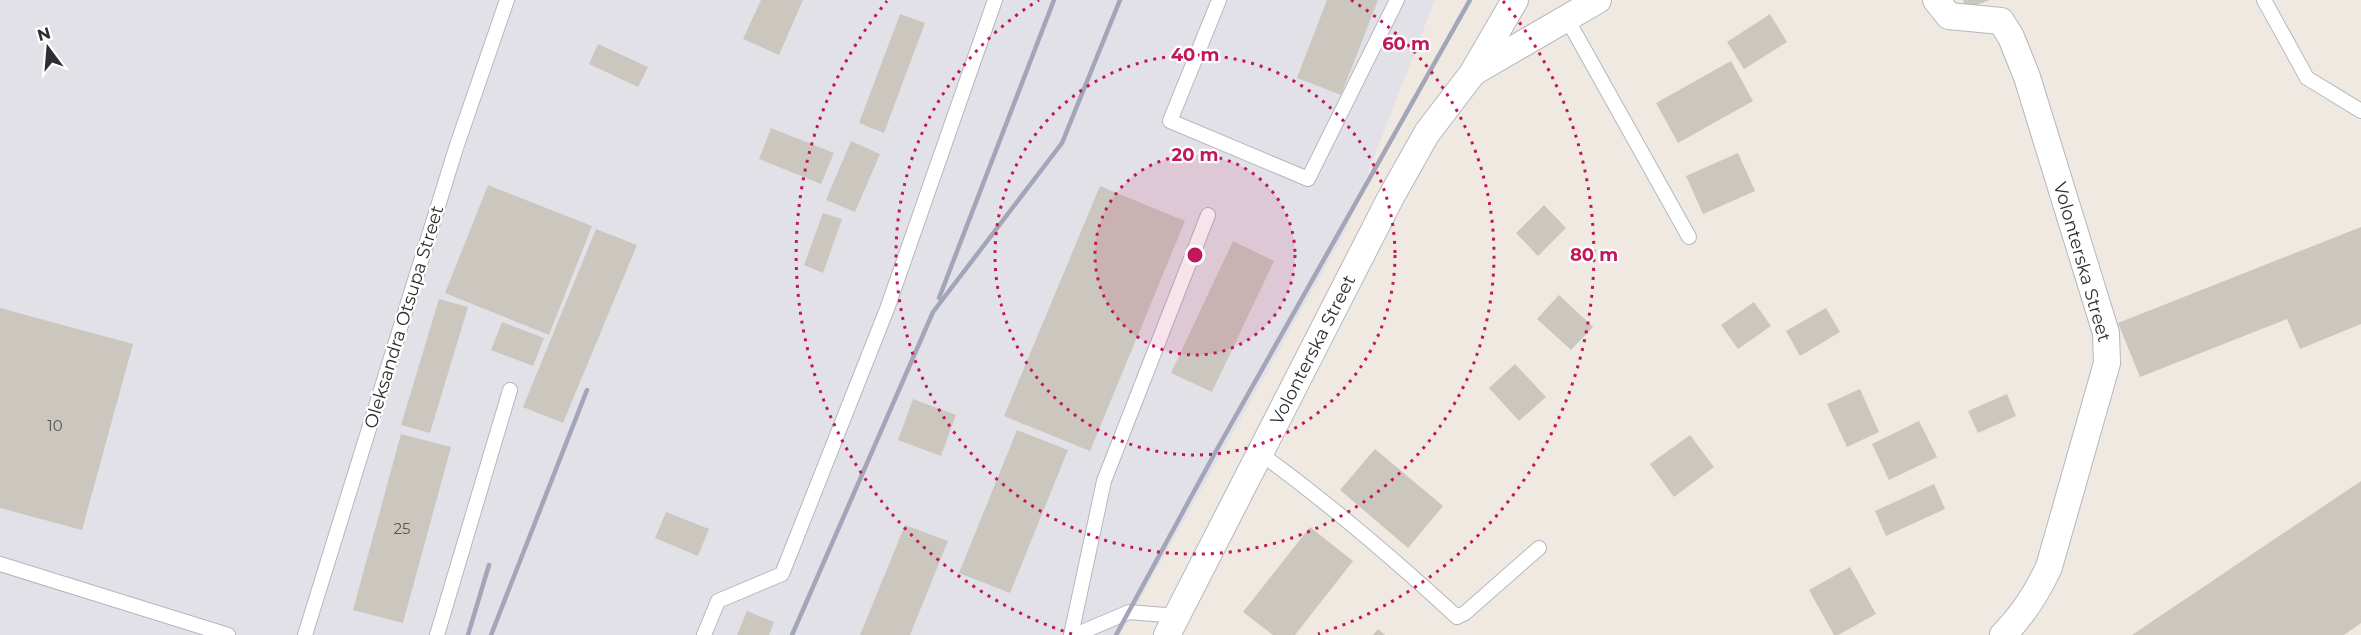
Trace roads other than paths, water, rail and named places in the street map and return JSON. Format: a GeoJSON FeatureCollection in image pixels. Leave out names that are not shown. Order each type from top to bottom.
{"type":"FeatureCollection","features":[{"type":"Feature","properties":{"kind":"street","name":"Volonterska Street"},"geometry":{"type":"LineString","coordinates":[[1172,626],[1391,197],[1426,133],[1472,74],[1515,0]]}},
{"type":"Feature","properties":{"kind":"street","name":"Volonterska Street"},"geometry":{"type":"LineString","coordinates":[[1472,74],[1598,0]]}},
{"type":"Feature","properties":{"kind":"street","name":"Volonterska Street"},"geometry":{"type":"LineString","coordinates":[[1936,0],[1949,16],[2001,21],[2011,36],[2027,77],[2106,333],[2107,363],[2049,567],[2036,595],[2019,619],[2003,635]]}},
{"type":"Feature","properties":{"kind":"lane","name":"Oleksandra Otsupa Street"},"geometry":{"type":"LineString","coordinates":[[305,635],[456,148],[507,0]]}},
{"type":"Feature","properties":{"kind":"lane"},"geometry":{"type":"LineString","coordinates":[[704,635],[718,601],[782,574],[887,309],[995,0]]}},
{"type":"Feature","properties":{"kind":"lane"},"geometry":{"type":"LineString","coordinates":[[1219,0],[1170,121],[1308,179],[1398,0]]}},
{"type":"Feature","properties":{"kind":"lane"},"geometry":{"type":"LineString","coordinates":[[2264,0],[2307,78],[2361,111]]}},
{"type":"Feature","properties":{"kind":"lane"},"geometry":{"type":"LineString","coordinates":[[1566,17],[1689,237]]}},
{"type":"Feature","properties":{"kind":"lane"},"geometry":{"type":"LineString","coordinates":[[1073,635],[1104,481],[1208,215]]}},
{"type":"Feature","properties":{"kind":"lane"},"geometry":{"type":"LineString","coordinates":[[437,635],[510,390]]}},
{"type":"Feature","properties":{"kind":"lane"},"geometry":{"type":"LineString","coordinates":[[1261,454],[1320,497],[1457,617],[1465,613],[1539,548]]}},
{"type":"Feature","properties":{"kind":"lane"},"geometry":{"type":"LineString","coordinates":[[0,564],[228,635]]}},
{"type":"Feature","properties":{"kind":"lane"},"geometry":{"type":"LineString","coordinates":[[1073,635],[1129,612],[1172,626]]}},
{"type":"Feature","properties":{"kind":"railway"},"geometry":{"type":"LineString","coordinates":[[939,298],[1054,0]]}},
{"type":"Feature","properties":{"kind":"railway"},"geometry":{"type":"LineString","coordinates":[[792,635],[933,312],[1062,143],[1120,0]]}},
{"type":"Feature","properties":{"kind":"railway"},"geometry":{"type":"LineString","coordinates":[[1116,635],[1216,451],[1470,0]]}},
{"type":"Feature","properties":{"kind":"railway"},"geometry":{"type":"LineString","coordinates":[[491,635],[587,390]]}},
{"type":"Feature","properties":{"kind":"railway"},"geometry":{"type":"LineString","coordinates":[[468,635],[489,565]]}}]}
